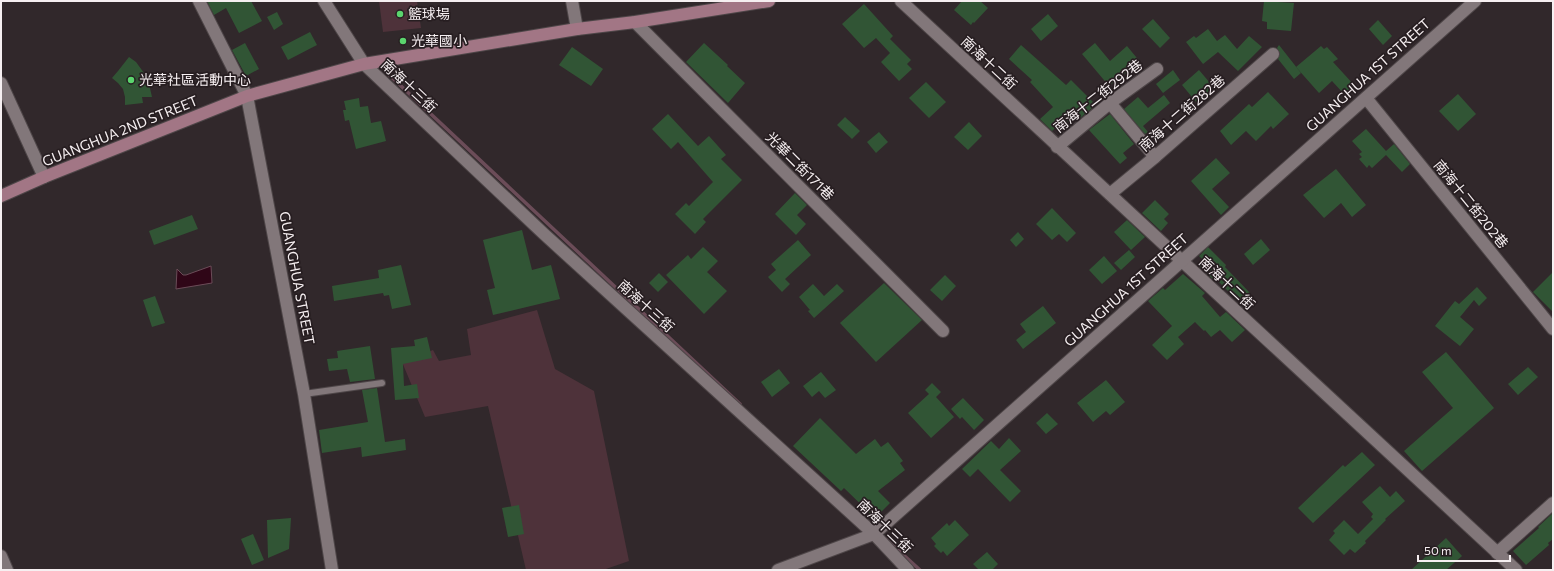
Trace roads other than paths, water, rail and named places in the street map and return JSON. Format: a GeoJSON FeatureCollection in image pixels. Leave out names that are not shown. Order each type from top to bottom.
{"type":"FeatureCollection","features":[{"type":"Feature","properties":{"kind":"street","name":"GUANGHUA STREET"},"geometry":{"type":"LineString","coordinates":[[200,1],[247,96],[304,394],[332,570]]}},
{"type":"Feature","properties":{"kind":"street","name":"南海十三街"},"geometry":{"type":"LineString","coordinates":[[324,1],[364,64],[544,234],[874,534],[908,570]]}},
{"type":"Feature","properties":{"kind":"street"},"geometry":{"type":"LineString","coordinates":[[572,1],[577,29]]}},
{"type":"Feature","properties":{"kind":"street","name":"GUANGHUA 2ND STREET"},"geometry":{"type":"LineString","coordinates":[[1,196],[44,177],[247,96],[364,64],[577,29],[635,22],[769,1]]}},
{"type":"Feature","properties":{"kind":"street","name":"南海十二街"},"geometry":{"type":"LineString","coordinates":[[901,1],[1057,147],[1110,194],[1180,261],[1516,570]]}},
{"type":"Feature","properties":{"kind":"street","name":"GUANGHUA 1ST STREET"},"geometry":{"type":"LineString","coordinates":[[778,570],[874,534],[1180,261],[1475,1]]}},
{"type":"Feature","properties":{"kind":"street","name":"光華二街171巷"},"geometry":{"type":"LineString","coordinates":[[635,22],[943,331]]}},
{"type":"Feature","properties":{"kind":"street","name":"南海十二街282巷"},"geometry":{"type":"LineString","coordinates":[[1110,194],[1155,158],[1273,54]]}},
{"type":"Feature","properties":{"kind":"street","name":"南海十二街292巷"},"geometry":{"type":"LineString","coordinates":[[1057,147],[1110,103],[1157,69]]}},
{"type":"Feature","properties":{"kind":"street"},"geometry":{"type":"LineString","coordinates":[[1,83],[44,177]]}},
{"type":"Feature","properties":{"kind":"street","name":"南海十二街202巷"},"geometry":{"type":"LineString","coordinates":[[1366,98],[1553,329]]}},
{"type":"Feature","properties":{"kind":"street"},"geometry":{"type":"LineString","coordinates":[[1110,103],[1155,158]]}},
{"type":"Feature","properties":{"kind":"street"},"geometry":{"type":"LineString","coordinates":[[1497,553],[1553,503]]}},
{"type":"Feature","properties":{"kind":"street"},"geometry":{"type":"LineString","coordinates":[[1,556],[7,570]]}},
{"type":"Feature","properties":{"kind":"lane"},"geometry":{"type":"LineString","coordinates":[[304,394],[382,383]]}},
{"type":"Feature","properties":{"kind":"waterway"},"geometry":{"type":"LineString","coordinates":[[385,71],[740,404]]}},
{"type":"Feature","properties":{"kind":"waterway"},"geometry":{"type":"LineString","coordinates":[[886,539],[920,570]]}},
{"type":"Feature","properties":{"kind":"place","name":"籃球場"},"geometry":{"type":"Point","coordinates":[400,14]}},
{"type":"Feature","properties":{"kind":"place","name":"光華國小"},"geometry":{"type":"Point","coordinates":[403,41]}},
{"type":"Feature","properties":{"kind":"place","name":"光華社區活動中心"},"geometry":{"type":"Point","coordinates":[131,80]}}]}
